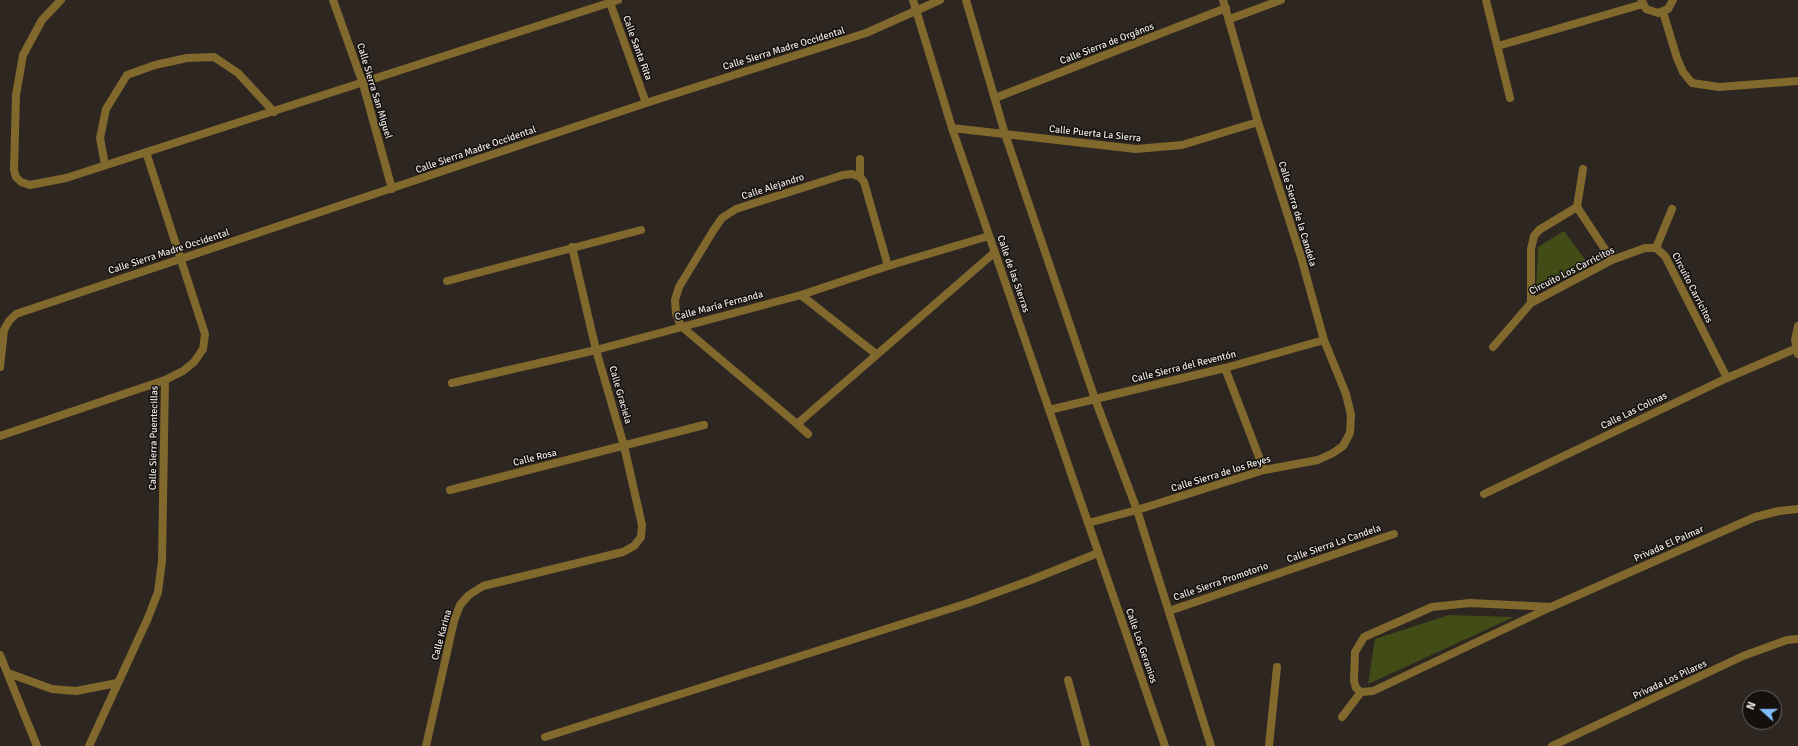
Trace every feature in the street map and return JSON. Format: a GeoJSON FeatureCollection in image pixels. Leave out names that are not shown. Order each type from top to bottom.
{"type":"FeatureCollection","features":[{"type":"Feature","properties":{"kind":"street"},"geometry":{"type":"LineString","coordinates":[[61,0],[42,20],[23,55],[16,95],[14,170],[16,177],[21,182],[30,185],[66,178],[363,84],[612,1]]}},
{"type":"Feature","properties":{"kind":"street","name":"Calle Sierra San Miguel"},"geometry":{"type":"LineString","coordinates":[[333,0],[363,84],[392,189]]}},
{"type":"Feature","properties":{"kind":"street","name":"Calle de las Sierras"},"geometry":{"type":"LineString","coordinates":[[913,0],[952,128],[1098,553]]}},
{"type":"Feature","properties":{"kind":"street","name":"Calle Sierra Madre Occidental"},"geometry":{"type":"LineString","coordinates":[[0,367],[4,330],[9,321],[16,314],[392,189],[646,102],[866,33],[940,0]]}},
{"type":"Feature","properties":{"kind":"street"},"geometry":{"type":"LineString","coordinates":[[966,0],[1005,134],[1095,399],[1137,510],[1211,746]]}},
{"type":"Feature","properties":{"kind":"street","name":"Calle Sierra de la Candela"},"geometry":{"type":"LineString","coordinates":[[1223,0],[1230,19],[1258,122],[1301,257],[1324,340],[1346,394],[1351,415],[1350,433]]}},
{"type":"Feature","properties":{"kind":"street"},"geometry":{"type":"LineString","coordinates":[[1230,19],[1281,0]]}},
{"type":"Feature","properties":{"kind":"street"},"geometry":{"type":"LineString","coordinates":[[1486,0],[1510,98]]}},
{"type":"Feature","properties":{"kind":"street"},"geometry":{"type":"LineString","coordinates":[[1498,46],[1642,2],[1651,12],[1663,12],[1668,9],[1673,0]]}},
{"type":"Feature","properties":{"kind":"street","name":"Calle Santa Rita"},"geometry":{"type":"LineString","coordinates":[[612,1],[646,102]]}},
{"type":"Feature","properties":{"kind":"street","name":"Calle Sierra de Orgános"},"geometry":{"type":"LineString","coordinates":[[995,98],[1226,8]]}},
{"type":"Feature","properties":{"kind":"street"},"geometry":{"type":"LineString","coordinates":[[1663,12],[1677,58],[1683,72],[1692,83],[1719,87],[1798,81]]}},
{"type":"Feature","properties":{"kind":"street"},"geometry":{"type":"LineString","coordinates":[[105,165],[100,138],[106,109],[127,75],[155,65],[187,58],[214,57],[238,73],[274,112]]}},
{"type":"Feature","properties":{"kind":"street","name":"Calle Puerta La Sierra"},"geometry":{"type":"LineString","coordinates":[[952,128],[1136,149],[1182,145],[1258,122]]}},
{"type":"Feature","properties":{"kind":"street","name":"Calle Sierra Puentecillas"},"geometry":{"type":"LineString","coordinates":[[89,746],[148,618],[158,592],[162,561],[165,380],[182,371],[194,362],[203,349],[205,334],[146,152]]}},
{"type":"Feature","properties":{"kind":"street"},"geometry":{"type":"LineString","coordinates":[[860,160],[860,177],[864,182],[888,266]]}},
{"type":"Feature","properties":{"kind":"street"},"geometry":{"type":"LineString","coordinates":[[1583,168],[1577,207],[1612,260]]}},
{"type":"Feature","properties":{"kind":"street","name":"Calle Alejandro"},"geometry":{"type":"LineString","coordinates":[[681,326],[676,314],[675,300],[679,287],[712,231],[722,218],[736,209],[843,175],[852,174],[860,177]]}},
{"type":"Feature","properties":{"kind":"street"},"geometry":{"type":"LineString","coordinates":[[1531,303],[1531,249],[1534,236],[1539,230],[1577,207]]}},
{"type":"Feature","properties":{"kind":"street"},"geometry":{"type":"LineString","coordinates":[[1656,248],[1672,209]]}},
{"type":"Feature","properties":{"kind":"street"},"geometry":{"type":"LineString","coordinates":[[447,281],[641,230]]}},
{"type":"Feature","properties":{"kind":"street","name":"Calle María Fernanda"},"geometry":{"type":"LineString","coordinates":[[452,383],[596,350],[801,295],[888,266],[989,236]]}},
{"type":"Feature","properties":{"kind":"street","name":"Calle Graciela"},"geometry":{"type":"LineString","coordinates":[[572,247],[596,350],[624,446],[642,525],[641,537],[634,546],[623,552]]}},
{"type":"Feature","properties":{"kind":"street","name":"Circuito Los Carricitos"},"geometry":{"type":"LineString","coordinates":[[1493,347],[1531,303],[1612,260],[1645,248],[1656,248]]}},
{"type":"Feature","properties":{"kind":"street","name":"Circuito Carricitos"},"geometry":{"type":"LineString","coordinates":[[1656,248],[1665,256],[1727,378]]}},
{"type":"Feature","properties":{"kind":"street"},"geometry":{"type":"LineString","coordinates":[[797,424],[995,252]]}},
{"type":"Feature","properties":{"kind":"street"},"geometry":{"type":"LineString","coordinates":[[801,295],[876,354]]}},
{"type":"Feature","properties":{"kind":"street"},"geometry":{"type":"LineString","coordinates":[[681,326],[808,434]]}},
{"type":"Feature","properties":{"kind":"street"},"geometry":{"type":"LineString","coordinates":[[1797,351],[1795,340],[1798,326]]}},
{"type":"Feature","properties":{"kind":"street","name":"Calle Sierra del Reventón"},"geometry":{"type":"LineString","coordinates":[[1049,410],[1225,368],[1324,340]]}},
{"type":"Feature","properties":{"kind":"street","name":"Calle Las Colinas"},"geometry":{"type":"LineString","coordinates":[[1484,494],[1727,378],[1797,351]]}},
{"type":"Feature","properties":{"kind":"street"},"geometry":{"type":"LineString","coordinates":[[1225,368],[1264,470]]}},
{"type":"Feature","properties":{"kind":"street"},"geometry":{"type":"LineString","coordinates":[[0,436],[165,380]]}},
{"type":"Feature","properties":{"kind":"street","name":"Calle Rosa"},"geometry":{"type":"LineString","coordinates":[[450,490],[704,425]]}},
{"type":"Feature","properties":{"kind":"street","name":"Calle Sierra de los Reyes"},"geometry":{"type":"LineString","coordinates":[[1088,523],[1137,510],[1264,470],[1318,460],[1333,454],[1343,446],[1350,433]]}},
{"type":"Feature","properties":{"kind":"street","name":"Privada El Palmar"},"geometry":{"type":"LineString","coordinates":[[1551,607],[1470,603],[1432,607],[1370,634],[1360,642],[1355,652],[1354,681],[1356,688],[1361,692],[1373,691],[1551,607],[1755,517],[1779,510],[1798,509]]}},
{"type":"Feature","properties":{"kind":"street","name":"Calle Sierra La Candela"},"geometry":{"type":"LineString","coordinates":[[1281,573],[1394,534]]}},
{"type":"Feature","properties":{"kind":"street","name":"Calle Karina"},"geometry":{"type":"LineString","coordinates":[[426,746],[454,621],[460,605],[469,594],[483,586],[623,552]]}},
{"type":"Feature","properties":{"kind":"street"},"geometry":{"type":"LineString","coordinates":[[546,737],[968,603],[1098,553]]}},
{"type":"Feature","properties":{"kind":"street","name":"Calle Los Geranios"},"geometry":{"type":"LineString","coordinates":[[1098,553],[1165,746]]}},
{"type":"Feature","properties":{"kind":"street","name":"Calle Sierra Promotorio"},"geometry":{"type":"LineString","coordinates":[[1168,611],[1281,573]]}},
{"type":"Feature","properties":{"kind":"street","name":"Privada Los Pilares"},"geometry":{"type":"LineString","coordinates":[[1552,746],[1744,656],[1787,640],[1798,639]]}},
{"type":"Feature","properties":{"kind":"street"},"geometry":{"type":"LineString","coordinates":[[0,656],[37,746]]}},
{"type":"Feature","properties":{"kind":"street"},"geometry":{"type":"LineString","coordinates":[[1269,746],[1277,667]]}},
{"type":"Feature","properties":{"kind":"street"},"geometry":{"type":"LineString","coordinates":[[8,674],[52,690],[76,691],[118,683]]}},
{"type":"Feature","properties":{"kind":"street"},"geometry":{"type":"LineString","coordinates":[[1068,680],[1086,746]]}},
{"type":"Feature","properties":{"kind":"street"},"geometry":{"type":"LineString","coordinates":[[1342,717],[1361,692]]}},
{"type":"Feature","properties":{"kind":"green space"},"geometry":{"type":"Polygon","coordinates":[[[1564,231],[1589,265],[1536,292],[1538,247],[1564,231]]]}},
{"type":"Feature","properties":{"kind":"green space"},"geometry":{"type":"Polygon","coordinates":[[[1449,615],[1514,617],[1368,684],[1375,639],[1449,615]]]}}]}
